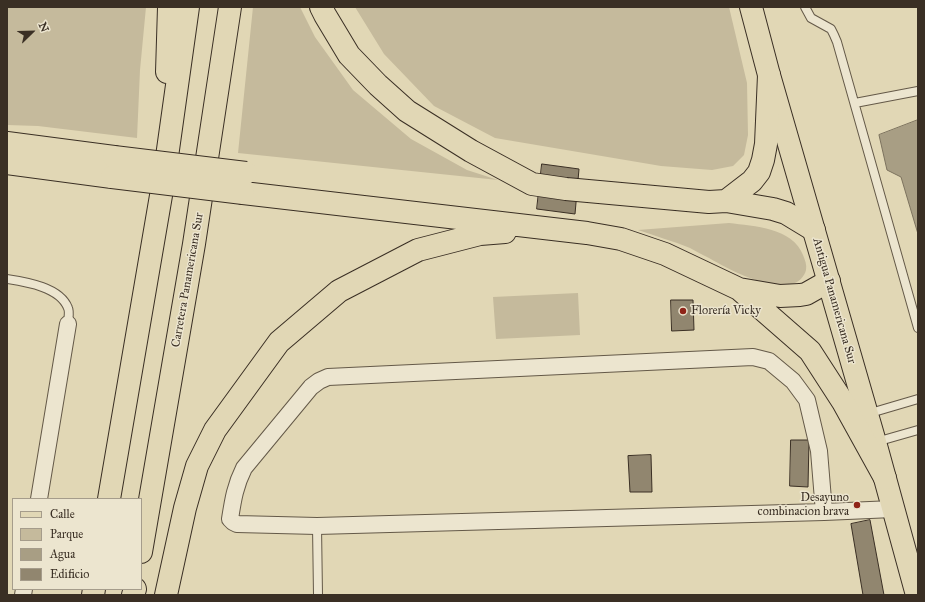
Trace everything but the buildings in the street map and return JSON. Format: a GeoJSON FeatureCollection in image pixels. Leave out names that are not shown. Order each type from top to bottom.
{"type":"FeatureCollection","features":[{"type":"Feature","properties":{"kind":"main road"},"geometry":{"type":"LineString","coordinates":[[164,178],[169,7]]}},
{"type":"Feature","properties":{"kind":"main road"},"geometry":{"type":"LineString","coordinates":[[109,498],[164,178],[188,7]]}},
{"type":"Feature","properties":{"kind":"main road","name":"Carretera Panamericana Sur"},"geometry":{"type":"LineString","coordinates":[[142,546],[194,244],[230,7]]}},
{"type":"Feature","properties":{"kind":"main road"},"geometry":{"type":"LineString","coordinates":[[321,7],[349,55],[378,85],[407,111],[471,151],[532,184],[566,189],[709,202],[726,201],[773,209],[786,213],[814,230]]}},
{"type":"Feature","properties":{"kind":"main road","name":"Antigua Panamericana Sur"},"geometry":{"type":"LineString","coordinates":[[751,7],[917,595]]}},
{"type":"Feature","properties":{"kind":"main road"},"geometry":{"type":"LineString","coordinates":[[726,201],[752,181],[759,172],[766,144],[769,75]]}},
{"type":"Feature","properties":{"kind":"main road"},"geometry":{"type":"LineString","coordinates":[[7,142],[113,167]]}},
{"type":"Feature","properties":{"kind":"main road"},"geometry":{"type":"LineString","coordinates":[[7,163],[113,167],[245,183],[587,233],[621,239],[666,254],[739,289],[810,351],[843,402],[885,478]]}},
{"type":"Feature","properties":{"kind":"main road"},"geometry":{"type":"LineString","coordinates":[[166,595],[185,508],[197,466],[215,430],[279,342],[339,291],[418,250],[480,234],[548,228]]}},
{"type":"Feature","properties":{"kind":"main road"},"geometry":{"type":"LineString","coordinates":[[739,289],[780,296],[806,294],[829,281]]}},
{"type":"Feature","properties":{"kind":"street"},"geometry":{"type":"LineString","coordinates":[[39,498],[68,324]]}},
{"type":"Feature","properties":{"kind":"street"},"geometry":{"type":"LineString","coordinates":[[824,512],[819,451],[807,400],[793,381],[769,361],[753,357],[328,377],[311,387],[244,468],[234,492],[230,518],[233,522],[238,524],[318,526],[824,512],[893,509]]}},
{"type":"Feature","properties":{"kind":"lane"},"geometry":{"type":"LineString","coordinates":[[805,7],[810,18],[831,29],[838,42],[918,328]]}},
{"type":"Feature","properties":{"kind":"lane"},"geometry":{"type":"LineString","coordinates":[[854,103],[918,91]]}},
{"type":"Feature","properties":{"kind":"lane"},"geometry":{"type":"LineString","coordinates":[[7,279],[47,289],[61,297],[68,309],[68,324]]}},
{"type":"Feature","properties":{"kind":"lane"},"geometry":{"type":"LineString","coordinates":[[867,414],[918,399]]}},
{"type":"Feature","properties":{"kind":"lane"},"geometry":{"type":"LineString","coordinates":[[875,442],[918,430]]}},
{"type":"Feature","properties":{"kind":"lane"},"geometry":{"type":"LineString","coordinates":[[318,526],[318,595]]}},
{"type":"Feature","properties":{"kind":"green space"},"geometry":{"type":"Polygon","coordinates":[[[7,7],[146,7],[140,70],[137,138],[38,126],[7,125],[7,7]]]}},
{"type":"Feature","properties":{"kind":"green space"},"geometry":{"type":"Polygon","coordinates":[[[253,7],[300,7],[315,37],[353,90],[411,139],[467,170],[498,180],[238,153],[253,7]]]}},
{"type":"Feature","properties":{"kind":"green space"},"geometry":{"type":"Polygon","coordinates":[[[355,7],[729,7],[747,83],[748,135],[744,155],[733,166],[712,170],[661,166],[495,138],[434,106],[384,54],[355,7]]]}},
{"type":"Feature","properties":{"kind":"green space"},"geometry":{"type":"Polygon","coordinates":[[[729,223],[761,227],[782,234],[791,239],[798,246],[805,261],[806,270],[803,277],[799,281],[792,284],[759,281],[738,273],[690,248],[638,230],[729,223]]]}},
{"type":"Feature","properties":{"kind":"green space"},"geometry":{"type":"Polygon","coordinates":[[[578,293],[580,335],[496,339],[493,297],[578,293]]]}},
{"type":"Feature","properties":{"kind":"water"},"geometry":{"type":"Polygon","coordinates":[[[918,120],[918,234],[901,177],[887,170],[879,135],[918,120]]]}},
{"type":"Feature","properties":{"kind":"place","name":"Florería Vicky"},"geometry":{"type":"Point","coordinates":[683,311]}},
{"type":"Feature","properties":{"kind":"place","name":"Desayuno combinacion brava"},"geometry":{"type":"Point","coordinates":[857,505]}}]}
